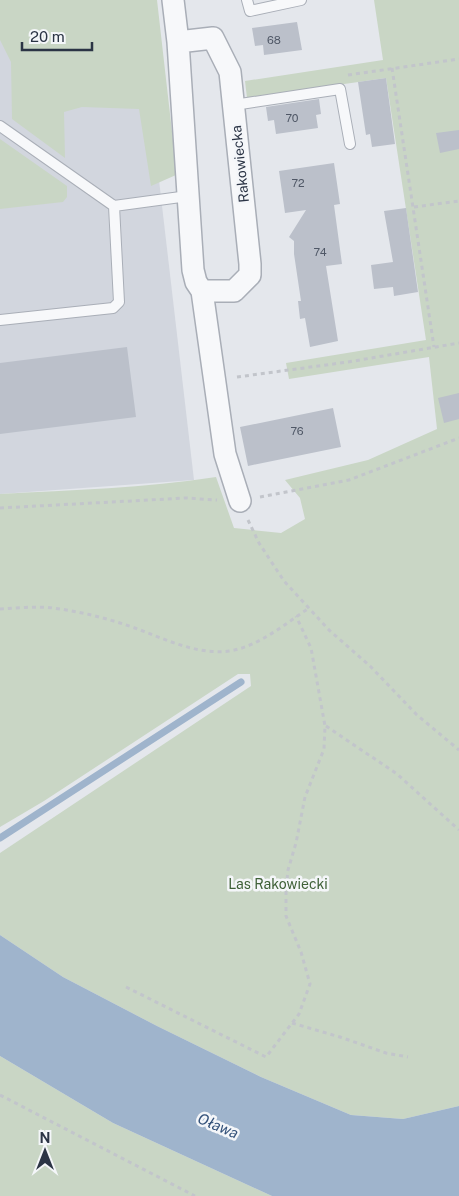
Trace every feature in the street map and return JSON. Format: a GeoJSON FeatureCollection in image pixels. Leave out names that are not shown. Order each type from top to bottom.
{"type":"FeatureCollection","features":[{"type":"Feature","properties":{"kind":"street"},"geometry":{"type":"LineString","coordinates":[[174,0],[193,270],[196,282],[202,291],[225,454],[240,502]]}},
{"type":"Feature","properties":{"kind":"street","name":"Rakowiecka"},"geometry":{"type":"LineString","coordinates":[[178,42],[212,38],[230,72],[250,264],[250,275],[234,291],[202,291]]}},
{"type":"Feature","properties":{"kind":"lane"},"geometry":{"type":"LineString","coordinates":[[247,0],[250,11],[301,0]]}},
{"type":"Feature","properties":{"kind":"lane"},"geometry":{"type":"LineString","coordinates":[[234,106],[340,90],[350,144]]}},
{"type":"Feature","properties":{"kind":"lane"},"geometry":{"type":"LineString","coordinates":[[0,126],[114,206],[188,196]]}},
{"type":"Feature","properties":{"kind":"lane"},"geometry":{"type":"LineString","coordinates":[[0,320],[113,308],[119,302],[114,206]]}},
{"type":"Feature","properties":{"kind":"path"},"geometry":{"type":"LineString","coordinates":[[392,68],[434,347]]}},
{"type":"Feature","properties":{"kind":"path"},"geometry":{"type":"LineString","coordinates":[[414,208],[459,200]]}},
{"type":"Feature","properties":{"kind":"path"},"geometry":{"type":"LineString","coordinates":[[214,380],[348,362],[459,343]]}},
{"type":"Feature","properties":{"kind":"path"},"geometry":{"type":"LineString","coordinates":[[0,508],[186,498],[240,502],[349,480],[459,438]]}},
{"type":"Feature","properties":{"kind":"path"},"geometry":{"type":"LineString","coordinates":[[240,502],[259,543],[284,581],[330,630],[370,666],[417,715],[459,750]]}},
{"type":"Feature","properties":{"kind":"path"},"geometry":{"type":"LineString","coordinates":[[0,609],[51,608],[88,614],[121,623],[182,645],[214,651],[240,648],[255,642],[309,608]]}},
{"type":"Feature","properties":{"kind":"path"},"geometry":{"type":"LineString","coordinates":[[126,987],[266,1057],[299,1014],[310,984],[301,952],[286,916],[288,870],[306,797],[324,749],[325,726],[311,648],[296,616]]}},
{"type":"Feature","properties":{"kind":"path"},"geometry":{"type":"LineString","coordinates":[[325,726],[397,774],[459,830]]}},
{"type":"Feature","properties":{"kind":"path"},"geometry":{"type":"LineString","coordinates":[[292,1023],[386,1053],[408,1057]]}},
{"type":"Feature","properties":{"kind":"path"},"geometry":{"type":"LineString","coordinates":[[0,1095],[195,1196]]}},
{"type":"Feature","properties":{"kind":"shaded area"},"geometry":{"type":"Polygon","coordinates":[[[0,0],[138,0],[194,480],[0,494],[0,0]]]}},
{"type":"Feature","properties":{"kind":"green space"},"geometry":{"type":"Polygon","coordinates":[[[0,0],[157,0],[176,175],[151,186],[139,109],[82,107],[64,112],[65,158],[12,119],[11,62],[0,40],[0,0]]]}},
{"type":"Feature","properties":{"kind":"green space","name":"Las Rakowiecki"},"geometry":{"type":"Polygon","coordinates":[[[374,0],[459,0],[459,1106],[403,1119],[351,1115],[261,1077],[63,977],[0,935],[0,853],[251,686],[250,674],[238,674],[44,801],[0,827],[0,494],[135,486],[216,477],[234,528],[281,533],[305,519],[300,498],[285,480],[368,460],[437,429],[429,357],[289,379],[286,363],[426,340],[386,78],[247,98],[245,81],[383,60],[374,0]]]}},
{"type":"Feature","properties":{"kind":"green space"},"geometry":{"type":"Polygon","coordinates":[[[0,139],[67,186],[67,197],[63,202],[0,209],[0,139]]]}},
{"type":"Feature","properties":{"kind":"green space"},"geometry":{"type":"Polygon","coordinates":[[[0,1056],[113,1123],[272,1196],[0,1196],[0,1056]]]}},
{"type":"Feature","properties":{"kind":"water","name":"Oława"},"geometry":{"type":"Polygon","coordinates":[[[0,935],[63,977],[157,1026],[261,1077],[351,1115],[403,1119],[459,1106],[459,1196],[272,1196],[113,1123],[0,1056],[0,935]]]}},
{"type":"Feature","properties":{"kind":"building"},"geometry":{"type":"Polygon","coordinates":[[[297,22],[302,50],[264,55],[263,45],[255,46],[252,28],[297,22]]]}},
{"type":"Feature","properties":{"kind":"building"},"geometry":{"type":"Polygon","coordinates":[[[386,78],[395,144],[372,147],[370,134],[366,135],[358,82],[386,78]]]}},
{"type":"Feature","properties":{"kind":"building"},"geometry":{"type":"Polygon","coordinates":[[[319,99],[321,114],[316,115],[318,128],[276,134],[274,120],[268,121],[266,107],[319,99]]]}},
{"type":"Feature","properties":{"kind":"building"},"geometry":{"type":"Polygon","coordinates":[[[459,130],[459,149],[440,153],[436,133],[459,130]]]}},
{"type":"Feature","properties":{"kind":"building"},"geometry":{"type":"Polygon","coordinates":[[[334,163],[340,204],[334,205],[342,264],[326,266],[338,341],[310,347],[305,318],[300,319],[298,301],[301,301],[294,254],[294,241],[289,237],[306,210],[285,213],[279,171],[334,163]]]}},
{"type":"Feature","properties":{"kind":"building"},"geometry":{"type":"Polygon","coordinates":[[[406,208],[418,292],[394,296],[393,287],[374,289],[371,265],[393,262],[384,211],[406,208]]]}},
{"type":"Feature","properties":{"kind":"building"},"geometry":{"type":"Polygon","coordinates":[[[127,347],[136,417],[0,434],[0,363],[127,347]]]}},
{"type":"Feature","properties":{"kind":"building"},"geometry":{"type":"Polygon","coordinates":[[[459,393],[459,419],[444,423],[438,398],[459,393]]]}},
{"type":"Feature","properties":{"kind":"building"},"geometry":{"type":"Polygon","coordinates":[[[333,408],[341,447],[248,466],[240,427],[333,408]]]}},
{"type":"Feature","properties":{"kind":"waterway"},"geometry":{"type":"LineString","coordinates":[[0,838],[241,682]]}}]}
